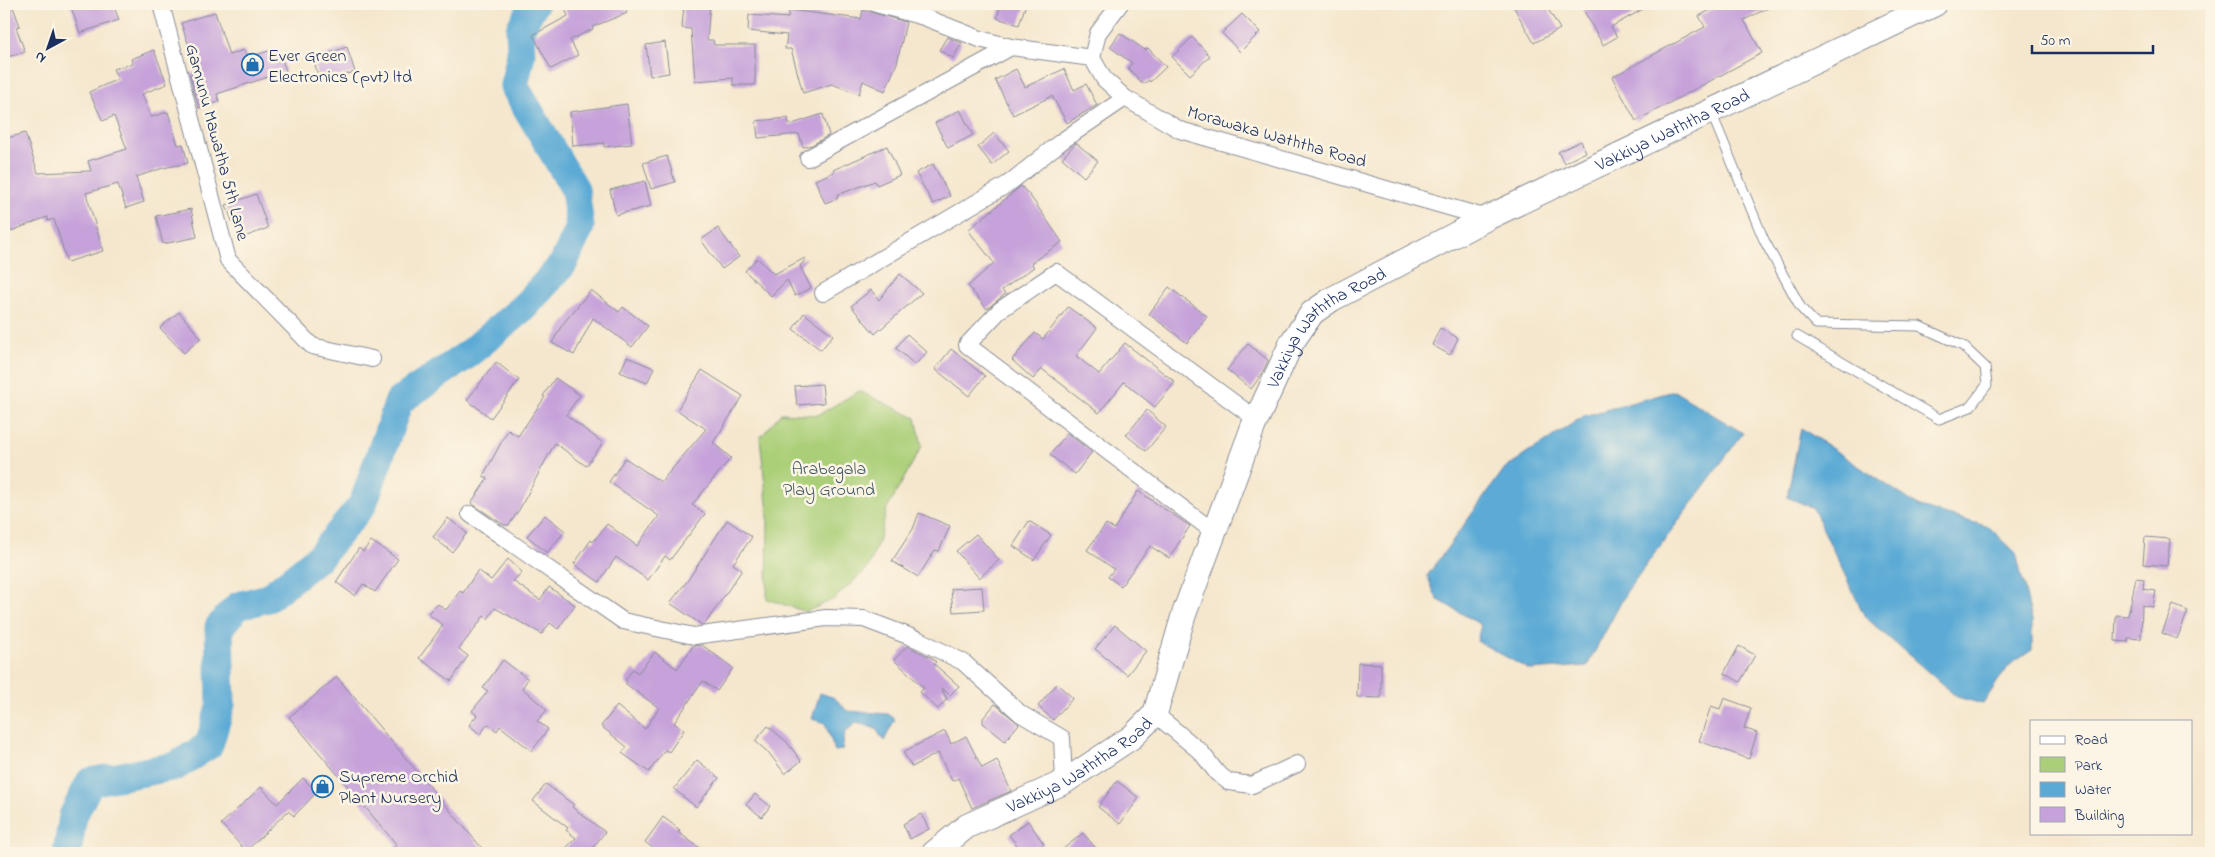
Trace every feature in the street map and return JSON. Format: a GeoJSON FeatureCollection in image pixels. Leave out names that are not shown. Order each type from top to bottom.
{"type":"FeatureCollection","features":[{"type":"Feature","properties":{"kind":"street","name":"Gamunu Mawatha 5th Lane"},"geometry":{"type":"LineString","coordinates":[[161,4],[228,260],[312,346],[372,359]]}},
{"type":"Feature","properties":{"kind":"street"},"geometry":{"type":"LineString","coordinates":[[876,4],[924,17],[980,39],[1011,47],[1092,58],[1098,32],[1120,4]]}},
{"type":"Feature","properties":{"kind":"street","name":"Vakkiya Waththa Road"},"geometry":{"type":"LineString","coordinates":[[934,853],[967,826],[1064,782],[1132,738],[1156,714],[1184,614],[1256,419],[1292,342],[1312,313],[1332,299],[1487,218],[1935,4]]}},
{"type":"Feature","properties":{"kind":"street"},"geometry":{"type":"LineString","coordinates":[[808,158],[1011,47]]}},
{"type":"Feature","properties":{"kind":"street","name":"Morawaka Waththa Road"},"geometry":{"type":"LineString","coordinates":[[1092,58],[1104,79],[1125,98],[1180,130],[1487,218]]}},
{"type":"Feature","properties":{"kind":"street"},"geometry":{"type":"LineString","coordinates":[[823,293],[1008,184],[1062,141],[1125,98]]}},
{"type":"Feature","properties":{"kind":"street"},"geometry":{"type":"LineString","coordinates":[[1214,532],[967,345],[1000,310],[1056,272],[1256,419]]}},
{"type":"Feature","properties":{"kind":"street"},"geometry":{"type":"LineString","coordinates":[[470,514],[623,621],[694,636],[826,618],[864,619],[919,640],[963,662],[1021,714],[1062,738],[1064,782]]}},
{"type":"Feature","properties":{"kind":"street"},"geometry":{"type":"LineString","coordinates":[[1156,714],[1201,752],[1217,773],[1229,782],[1252,785],[1297,764]]}},
{"type":"Feature","properties":{"kind":"lane"},"geometry":{"type":"LineString","coordinates":[[1711,112],[1764,240],[1801,308],[1816,324],[1920,326],[1964,346],[1985,368],[1987,385],[1970,407],[1939,419],[1797,336]]}},
{"type":"Feature","properties":{"kind":"green space","name":"Arabegala Play Ground"},"geometry":{"type":"Polygon","coordinates":[[[859,391],[916,418],[922,446],[887,509],[880,536],[868,568],[834,599],[806,612],[767,599],[768,513],[760,438],[781,413],[818,415],[859,391]]]}},
{"type":"Feature","properties":{"kind":"water"},"geometry":{"type":"Polygon","coordinates":[[[1674,391],[1743,433],[1627,591],[1587,666],[1530,670],[1477,641],[1481,625],[1437,599],[1427,576],[1505,468],[1584,416],[1674,391]]]}},
{"type":"Feature","properties":{"kind":"water"},"geometry":{"type":"Polygon","coordinates":[[[1801,428],[1920,507],[1989,527],[2016,553],[2032,620],[2032,650],[2007,667],[1983,704],[1957,697],[1865,617],[1813,508],[1787,497],[1801,428]]]}},
{"type":"Feature","properties":{"kind":"water"},"geometry":{"type":"Polygon","coordinates":[[[820,693],[835,698],[847,711],[888,714],[895,719],[884,741],[876,729],[857,722],[845,732],[842,750],[835,751],[825,723],[812,719],[820,693]]]}},
{"type":"Feature","properties":{"kind":"building"},"geometry":{"type":"Polygon","coordinates":[[[4,4],[12,4],[20,26],[16,27],[25,52],[4,58],[4,4]]]}},
{"type":"Feature","properties":{"kind":"building"},"geometry":{"type":"Polygon","coordinates":[[[70,4],[113,4],[119,20],[80,33],[70,4]]]}},
{"type":"Feature","properties":{"kind":"building"},"geometry":{"type":"Polygon","coordinates":[[[572,4],[623,4],[627,13],[592,27],[593,29],[570,40],[578,55],[551,69],[533,35],[568,16],[564,7],[572,4]]]}},
{"type":"Feature","properties":{"kind":"building"},"geometry":{"type":"Polygon","coordinates":[[[684,4],[710,4],[707,40],[713,40],[714,45],[755,45],[755,85],[733,85],[733,78],[695,81],[691,29],[682,28],[684,4]]]}},
{"type":"Feature","properties":{"kind":"building"},"geometry":{"type":"Polygon","coordinates":[[[1001,4],[1026,4],[1019,25],[997,18],[1001,4]]]}},
{"type":"Feature","properties":{"kind":"building"},"geometry":{"type":"Polygon","coordinates":[[[1512,4],[1545,4],[1560,29],[1534,43],[1512,4]]]}},
{"type":"Feature","properties":{"kind":"building"},"geometry":{"type":"Polygon","coordinates":[[[1580,4],[1652,4],[1611,27],[1617,37],[1603,45],[1580,4]]]}},
{"type":"Feature","properties":{"kind":"building"},"geometry":{"type":"Polygon","coordinates":[[[1722,4],[1776,4],[1744,20],[1762,53],[1636,121],[1612,77],[1705,27],[1699,16],[1722,4]]]}},
{"type":"Feature","properties":{"kind":"building"},"geometry":{"type":"Polygon","coordinates":[[[789,10],[861,19],[863,10],[906,22],[897,63],[885,91],[863,81],[859,94],[832,84],[803,93],[791,49],[785,49],[787,35],[748,31],[749,15],[788,18],[789,10]]]}},
{"type":"Feature","properties":{"kind":"building"},"geometry":{"type":"Polygon","coordinates":[[[215,12],[229,55],[244,50],[247,58],[278,48],[286,71],[217,94],[219,102],[199,108],[190,74],[198,72],[181,23],[215,12]]]}},
{"type":"Feature","properties":{"kind":"building"},"geometry":{"type":"Polygon","coordinates":[[[1242,14],[1260,32],[1240,52],[1222,33],[1242,14]]]}},
{"type":"Feature","properties":{"kind":"building"},"geometry":{"type":"Polygon","coordinates":[[[1120,33],[1145,50],[1148,48],[1166,67],[1150,82],[1149,80],[1143,84],[1128,68],[1132,63],[1110,47],[1120,33]]]}},
{"type":"Feature","properties":{"kind":"building"},"geometry":{"type":"Polygon","coordinates":[[[947,37],[962,43],[953,58],[939,50],[947,37]]]}},
{"type":"Feature","properties":{"kind":"building"},"geometry":{"type":"Polygon","coordinates":[[[1192,37],[1210,56],[1190,75],[1172,57],[1192,37]]]}},
{"type":"Feature","properties":{"kind":"building"},"geometry":{"type":"Polygon","coordinates":[[[665,42],[669,73],[650,76],[646,45],[665,42]]]}},
{"type":"Feature","properties":{"kind":"building"},"geometry":{"type":"Polygon","coordinates":[[[347,47],[355,72],[320,82],[313,58],[347,47]]]}},
{"type":"Feature","properties":{"kind":"building"},"geometry":{"type":"Polygon","coordinates":[[[154,50],[167,84],[142,94],[151,117],[168,112],[178,145],[183,144],[188,163],[163,168],[136,177],[144,202],[126,208],[118,184],[86,193],[103,251],[67,262],[54,219],[48,221],[47,217],[4,234],[4,139],[25,133],[38,173],[91,171],[88,161],[127,149],[114,116],[103,121],[89,92],[118,79],[113,69],[133,64],[131,59],[154,50]]]}},
{"type":"Feature","properties":{"kind":"building"},"geometry":{"type":"Polygon","coordinates":[[[1016,69],[1025,87],[1064,69],[1074,90],[1086,84],[1097,105],[1067,123],[1052,96],[1013,115],[995,80],[1016,69]]]}},
{"type":"Feature","properties":{"kind":"building"},"geometry":{"type":"Polygon","coordinates":[[[627,104],[632,144],[604,147],[604,143],[573,146],[570,112],[627,104]]]}},
{"type":"Feature","properties":{"kind":"building"},"geometry":{"type":"Polygon","coordinates":[[[960,110],[973,135],[948,148],[935,123],[960,110]]]}},
{"type":"Feature","properties":{"kind":"building"},"geometry":{"type":"Polygon","coordinates":[[[823,114],[829,135],[812,145],[803,147],[799,134],[758,138],[756,121],[788,118],[789,125],[823,114]]]}},
{"type":"Feature","properties":{"kind":"building"},"geometry":{"type":"Polygon","coordinates":[[[994,133],[1009,151],[992,165],[978,147],[994,133]]]}},
{"type":"Feature","properties":{"kind":"building"},"geometry":{"type":"Polygon","coordinates":[[[1581,141],[1586,152],[1564,163],[1558,152],[1581,141]]]}},
{"type":"Feature","properties":{"kind":"building"},"geometry":{"type":"Polygon","coordinates":[[[1076,143],[1098,161],[1084,177],[1062,158],[1076,143]]]}},
{"type":"Feature","properties":{"kind":"building"},"geometry":{"type":"Polygon","coordinates":[[[887,146],[900,175],[877,185],[875,181],[837,195],[838,198],[825,203],[815,180],[887,146]]]}},
{"type":"Feature","properties":{"kind":"building"},"geometry":{"type":"Polygon","coordinates":[[[667,156],[675,182],[651,189],[643,163],[667,156]]]}},
{"type":"Feature","properties":{"kind":"building"},"geometry":{"type":"Polygon","coordinates":[[[933,164],[950,196],[933,204],[916,173],[933,164]]]}},
{"type":"Feature","properties":{"kind":"building"},"geometry":{"type":"Polygon","coordinates":[[[645,181],[651,206],[616,215],[610,190],[645,181]]]}},
{"type":"Feature","properties":{"kind":"building"},"geometry":{"type":"Polygon","coordinates":[[[1021,186],[1031,197],[1062,242],[1031,263],[1034,267],[1002,290],[1005,294],[987,309],[968,286],[994,263],[968,230],[1021,186]]]}},
{"type":"Feature","properties":{"kind":"building"},"geometry":{"type":"Polygon","coordinates":[[[256,194],[268,228],[239,239],[226,205],[256,194]]]}},
{"type":"Feature","properties":{"kind":"building"},"geometry":{"type":"Polygon","coordinates":[[[191,209],[197,237],[163,244],[156,216],[191,209]]]}},
{"type":"Feature","properties":{"kind":"building"},"geometry":{"type":"Polygon","coordinates":[[[718,228],[739,257],[722,269],[701,240],[718,228]]]}},
{"type":"Feature","properties":{"kind":"building"},"geometry":{"type":"Polygon","coordinates":[[[757,258],[774,274],[805,258],[800,266],[811,288],[795,296],[787,280],[771,296],[745,271],[757,258]]]}},
{"type":"Feature","properties":{"kind":"building"},"geometry":{"type":"Polygon","coordinates":[[[900,274],[922,293],[875,334],[851,306],[871,290],[879,300],[900,274]]]}},
{"type":"Feature","properties":{"kind":"building"},"geometry":{"type":"Polygon","coordinates":[[[1169,287],[1207,316],[1187,343],[1149,314],[1169,287]]]}},
{"type":"Feature","properties":{"kind":"building"},"geometry":{"type":"Polygon","coordinates":[[[591,290],[619,312],[623,307],[648,326],[632,347],[593,318],[574,355],[552,343],[562,325],[591,290]]]}},
{"type":"Feature","properties":{"kind":"building"},"geometry":{"type":"Polygon","coordinates":[[[1068,307],[1097,328],[1076,356],[1099,374],[1125,343],[1175,382],[1155,407],[1124,382],[1099,413],[1042,369],[1033,379],[1012,360],[1035,333],[1043,339],[1068,307]]]}},
{"type":"Feature","properties":{"kind":"building"},"geometry":{"type":"Polygon","coordinates":[[[179,312],[201,338],[184,353],[160,328],[179,312]]]}},
{"type":"Feature","properties":{"kind":"building"},"geometry":{"type":"Polygon","coordinates":[[[804,313],[833,335],[821,350],[793,329],[804,313]]]}},
{"type":"Feature","properties":{"kind":"building"},"geometry":{"type":"Polygon","coordinates":[[[1440,328],[1458,338],[1450,355],[1432,345],[1440,328]]]}},
{"type":"Feature","properties":{"kind":"building"},"geometry":{"type":"Polygon","coordinates":[[[907,334],[927,352],[915,365],[896,348],[907,334]]]}},
{"type":"Feature","properties":{"kind":"building"},"geometry":{"type":"Polygon","coordinates":[[[1248,344],[1268,360],[1262,374],[1251,389],[1227,370],[1248,344]]]}},
{"type":"Feature","properties":{"kind":"building"},"geometry":{"type":"Polygon","coordinates":[[[951,349],[985,376],[969,396],[935,369],[951,349]]]}},
{"type":"Feature","properties":{"kind":"building"},"geometry":{"type":"Polygon","coordinates":[[[627,357],[654,368],[647,383],[620,372],[627,357]]]}},
{"type":"Feature","properties":{"kind":"building"},"geometry":{"type":"Polygon","coordinates":[[[496,362],[519,380],[491,418],[467,400],[496,362]]]}},
{"type":"Feature","properties":{"kind":"building"},"geometry":{"type":"Polygon","coordinates":[[[702,370],[743,396],[713,443],[731,458],[692,505],[705,514],[670,560],[665,556],[648,580],[616,557],[599,582],[574,564],[591,540],[593,542],[607,524],[637,546],[659,516],[609,482],[625,458],[661,482],[706,429],[677,410],[702,370]]]}},
{"type":"Feature","properties":{"kind":"building"},"geometry":{"type":"Polygon","coordinates":[[[555,378],[580,395],[566,415],[603,443],[586,466],[555,443],[519,510],[509,525],[504,525],[471,503],[488,478],[483,476],[508,430],[518,436],[545,397],[543,396],[555,378]]]}},
{"type":"Feature","properties":{"kind":"building"},"geometry":{"type":"Polygon","coordinates":[[[822,384],[824,403],[797,405],[795,386],[822,384]]]}},
{"type":"Feature","properties":{"kind":"building"},"geometry":{"type":"Polygon","coordinates":[[[1147,410],[1166,427],[1146,451],[1126,435],[1147,410]]]}},
{"type":"Feature","properties":{"kind":"building"},"geometry":{"type":"Polygon","coordinates":[[[1067,433],[1092,452],[1075,474],[1050,455],[1067,433]]]}},
{"type":"Feature","properties":{"kind":"building"},"geometry":{"type":"Polygon","coordinates":[[[1138,491],[1190,526],[1169,558],[1150,546],[1121,586],[1108,577],[1114,569],[1087,550],[1106,524],[1114,529],[1138,491]]]}},
{"type":"Feature","properties":{"kind":"building"},"geometry":{"type":"Polygon","coordinates":[[[919,513],[950,526],[939,551],[935,550],[918,577],[892,561],[913,529],[919,513]]]}},
{"type":"Feature","properties":{"kind":"building"},"geometry":{"type":"Polygon","coordinates":[[[545,515],[565,531],[547,553],[527,536],[545,515]]]}},
{"type":"Feature","properties":{"kind":"building"},"geometry":{"type":"Polygon","coordinates":[[[448,518],[467,533],[452,552],[433,537],[448,518]]]}},
{"type":"Feature","properties":{"kind":"building"},"geometry":{"type":"Polygon","coordinates":[[[727,520],[752,537],[733,564],[742,570],[705,624],[702,625],[670,603],[688,580],[727,520]]]}},
{"type":"Feature","properties":{"kind":"building"},"geometry":{"type":"Polygon","coordinates":[[[1029,521],[1051,535],[1034,560],[1013,546],[1029,521]]]}},
{"type":"Feature","properties":{"kind":"building"},"geometry":{"type":"Polygon","coordinates":[[[976,534],[999,560],[979,578],[956,551],[976,534]]]}},
{"type":"Feature","properties":{"kind":"building"},"geometry":{"type":"Polygon","coordinates":[[[2145,537],[2170,539],[2167,566],[2143,564],[2145,537]]]}},
{"type":"Feature","properties":{"kind":"building"},"geometry":{"type":"Polygon","coordinates":[[[371,541],[398,559],[375,592],[363,584],[355,596],[336,582],[359,548],[363,552],[371,541]]]}},
{"type":"Feature","properties":{"kind":"building"},"geometry":{"type":"Polygon","coordinates":[[[508,559],[522,572],[513,581],[540,600],[549,587],[575,605],[558,629],[550,623],[542,634],[495,608],[488,619],[484,616],[459,649],[468,656],[451,681],[419,658],[443,625],[428,614],[438,604],[446,610],[460,591],[463,593],[478,570],[491,580],[508,559]]]}},
{"type":"Feature","properties":{"kind":"building"},"geometry":{"type":"Polygon","coordinates":[[[2136,578],[2144,579],[2143,589],[2156,591],[2153,607],[2142,605],[2141,639],[2128,638],[2128,642],[2115,641],[2116,615],[2128,616],[2136,578]]]}},
{"type":"Feature","properties":{"kind":"building"},"geometry":{"type":"Polygon","coordinates":[[[982,587],[984,610],[953,612],[951,589],[982,587]]]}},
{"type":"Feature","properties":{"kind":"building"},"geometry":{"type":"Polygon","coordinates":[[[2173,605],[2188,611],[2177,639],[2162,633],[2173,605]]]}},
{"type":"Feature","properties":{"kind":"building"},"geometry":{"type":"Polygon","coordinates":[[[1115,625],[1146,651],[1127,675],[1095,649],[1115,625]]]}},
{"type":"Feature","properties":{"kind":"building"},"geometry":{"type":"Polygon","coordinates":[[[702,645],[733,668],[717,691],[703,681],[674,723],[684,730],[669,752],[665,750],[649,772],[622,753],[627,747],[601,726],[617,706],[645,729],[659,708],[626,684],[626,679],[633,669],[638,673],[655,652],[677,669],[693,646],[702,645]]]}},
{"type":"Feature","properties":{"kind":"building"},"geometry":{"type":"Polygon","coordinates":[[[907,646],[932,658],[936,662],[934,664],[959,686],[950,695],[941,688],[947,699],[938,709],[920,692],[924,688],[894,660],[907,646]]]}},
{"type":"Feature","properties":{"kind":"building"},"geometry":{"type":"Polygon","coordinates":[[[1739,646],[1755,655],[1740,682],[1724,673],[1739,646]]]}},
{"type":"Feature","properties":{"kind":"building"},"geometry":{"type":"Polygon","coordinates":[[[503,660],[528,679],[522,688],[547,710],[537,721],[548,729],[532,751],[500,726],[497,731],[488,724],[480,734],[469,725],[477,715],[472,711],[488,691],[483,688],[503,660]]]}},
{"type":"Feature","properties":{"kind":"building"},"geometry":{"type":"Polygon","coordinates":[[[1358,663],[1381,664],[1381,698],[1357,697],[1358,663]]]}},
{"type":"Feature","properties":{"kind":"building"},"geometry":{"type":"Polygon","coordinates":[[[337,677],[486,853],[387,853],[397,845],[289,717],[337,677]]]}},
{"type":"Feature","properties":{"kind":"building"},"geometry":{"type":"Polygon","coordinates":[[[1057,684],[1073,698],[1053,720],[1038,706],[1057,684]]]}},
{"type":"Feature","properties":{"kind":"building"},"geometry":{"type":"Polygon","coordinates":[[[1724,698],[1751,708],[1744,728],[1757,733],[1749,759],[1699,741],[1711,706],[1720,709],[1724,698]]]}},
{"type":"Feature","properties":{"kind":"building"},"geometry":{"type":"Polygon","coordinates":[[[995,704],[1019,724],[1005,741],[983,723],[983,718],[995,704]]]}},
{"type":"Feature","properties":{"kind":"building"},"geometry":{"type":"Polygon","coordinates":[[[768,726],[787,742],[801,761],[785,774],[769,753],[755,741],[768,726]]]}},
{"type":"Feature","properties":{"kind":"building"},"geometry":{"type":"Polygon","coordinates":[[[945,731],[951,744],[966,736],[982,768],[997,760],[1011,791],[972,808],[958,778],[952,781],[938,753],[912,767],[903,752],[945,731]]]}},
{"type":"Feature","properties":{"kind":"building"},"geometry":{"type":"Polygon","coordinates":[[[697,760],[719,778],[696,807],[674,789],[697,760]]]}},
{"type":"Feature","properties":{"kind":"building"},"geometry":{"type":"Polygon","coordinates":[[[303,778],[317,792],[294,816],[288,811],[246,851],[221,824],[261,787],[277,804],[303,778]]]}},
{"type":"Feature","properties":{"kind":"building"},"geometry":{"type":"Polygon","coordinates":[[[1117,781],[1139,798],[1120,824],[1098,807],[1117,781]]]}},
{"type":"Feature","properties":{"kind":"building"},"geometry":{"type":"Polygon","coordinates":[[[546,784],[605,832],[589,853],[561,853],[576,838],[566,830],[568,828],[533,801],[546,784]]]}},
{"type":"Feature","properties":{"kind":"building"},"geometry":{"type":"Polygon","coordinates":[[[755,794],[770,806],[762,817],[746,805],[755,794]]]}},
{"type":"Feature","properties":{"kind":"building"},"geometry":{"type":"Polygon","coordinates":[[[921,814],[929,829],[910,839],[903,824],[921,814]]]}},
{"type":"Feature","properties":{"kind":"building"},"geometry":{"type":"Polygon","coordinates":[[[663,817],[680,830],[678,832],[706,853],[659,853],[645,842],[663,817]]]}},
{"type":"Feature","properties":{"kind":"building"},"geometry":{"type":"Polygon","coordinates":[[[1028,821],[1044,844],[1031,853],[1023,853],[1009,835],[1028,821]]]}},
{"type":"Feature","properties":{"kind":"building"},"geometry":{"type":"Polygon","coordinates":[[[1083,833],[1100,853],[1058,853],[1083,833]]]}},
{"type":"Feature","properties":{"kind":"waterway"},"geometry":{"type":"LineString","coordinates":[[67,853],[73,816],[90,782],[176,766],[209,745],[221,704],[219,627],[238,606],[268,598],[319,557],[363,504],[399,401],[467,355],[524,307],[563,264],[580,227],[575,189],[514,86],[521,54],[520,29],[534,4]]}},
{"type":"Feature","properties":{"kind":"place","name":"Ever Green Electronics (pvt) ltd"},"geometry":{"type":"Point","coordinates":[252,65]}},
{"type":"Feature","properties":{"kind":"place","name":"Supreme Orchid Plant Nursery"},"geometry":{"type":"Point","coordinates":[323,786]}}]}
